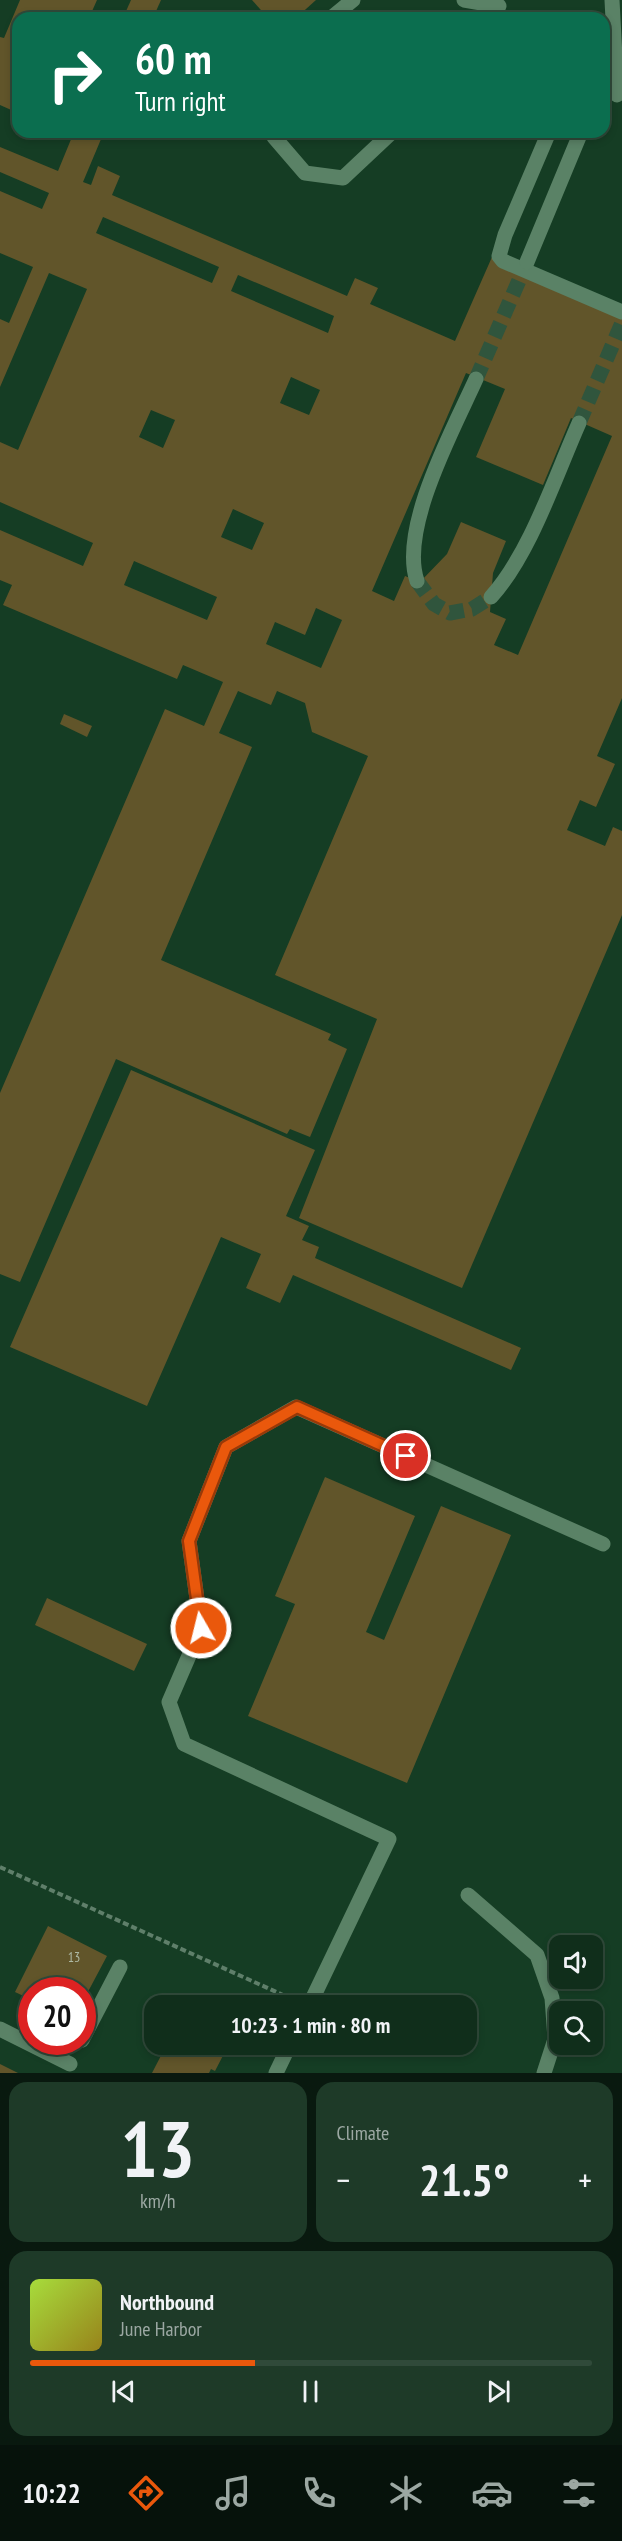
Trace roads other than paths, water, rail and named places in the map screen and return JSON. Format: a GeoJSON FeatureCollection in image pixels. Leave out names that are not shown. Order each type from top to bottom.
{"type":"FeatureCollection","features":[{"type":"Feature","properties":{"kind":"street"},"geometry":{"type":"LineString","coordinates":[[338,12],[353,0]]}},
{"type":"Feature","properties":{"kind":"street"},"geometry":{"type":"LineString","coordinates":[[464,0],[498,8]]}},
{"type":"Feature","properties":{"kind":"street"},"geometry":{"type":"LineString","coordinates":[[612,0],[612,96]]}},
{"type":"Feature","properties":{"kind":"street"},"geometry":{"type":"LineString","coordinates":[[275,138],[305,172],[343,178],[386,138]]}},
{"type":"Feature","properties":{"kind":"street"},"geometry":{"type":"LineString","coordinates":[[546,138],[505,236],[499,256],[503,261],[622,312]]}},
{"type":"Feature","properties":{"kind":"street"},"geometry":{"type":"LineString","coordinates":[[527,262],[579,138]]}},
{"type":"Feature","properties":{"kind":"street"},"geometry":{"type":"LineString","coordinates":[[417,581],[414,571],[414,548],[423,506],[440,459],[476,379]]}},
{"type":"Feature","properties":{"kind":"street"},"geometry":{"type":"LineString","coordinates":[[491,597],[509,574],[525,545],[579,423]]}},
{"type":"Feature","properties":{"kind":"street"},"geometry":{"type":"LineString","coordinates":[[314,1995],[389,1839],[184,1744],[169,1702],[201,1628],[189,1541],[226,1447],[297,1407],[603,1544]]}},
{"type":"Feature","properties":{"kind":"street"},"geometry":{"type":"LineString","coordinates":[[468,1895],[537,1955],[552,1998],[555,2039],[544,2073]]}},
{"type":"Feature","properties":{"kind":"street"},"geometry":{"type":"LineString","coordinates":[[96,2014],[120,1967]]}},
{"type":"Feature","properties":{"kind":"street"},"geometry":{"type":"LineString","coordinates":[[0,2029],[68,2069],[75,2055]]}},
{"type":"Feature","properties":{"kind":"street"},"geometry":{"type":"LineString","coordinates":[[276,2073],[285,2055]]}},
{"type":"Feature","properties":{"kind":"tunnel"},"geometry":{"type":"LineString","coordinates":[[476,379],[527,262]]}},
{"type":"Feature","properties":{"kind":"tunnel"},"geometry":{"type":"LineString","coordinates":[[579,423],[622,323]]}},
{"type":"Feature","properties":{"kind":"tunnel"},"geometry":{"type":"LineString","coordinates":[[417,581],[434,604],[450,613],[472,609],[491,597]]}}]}
